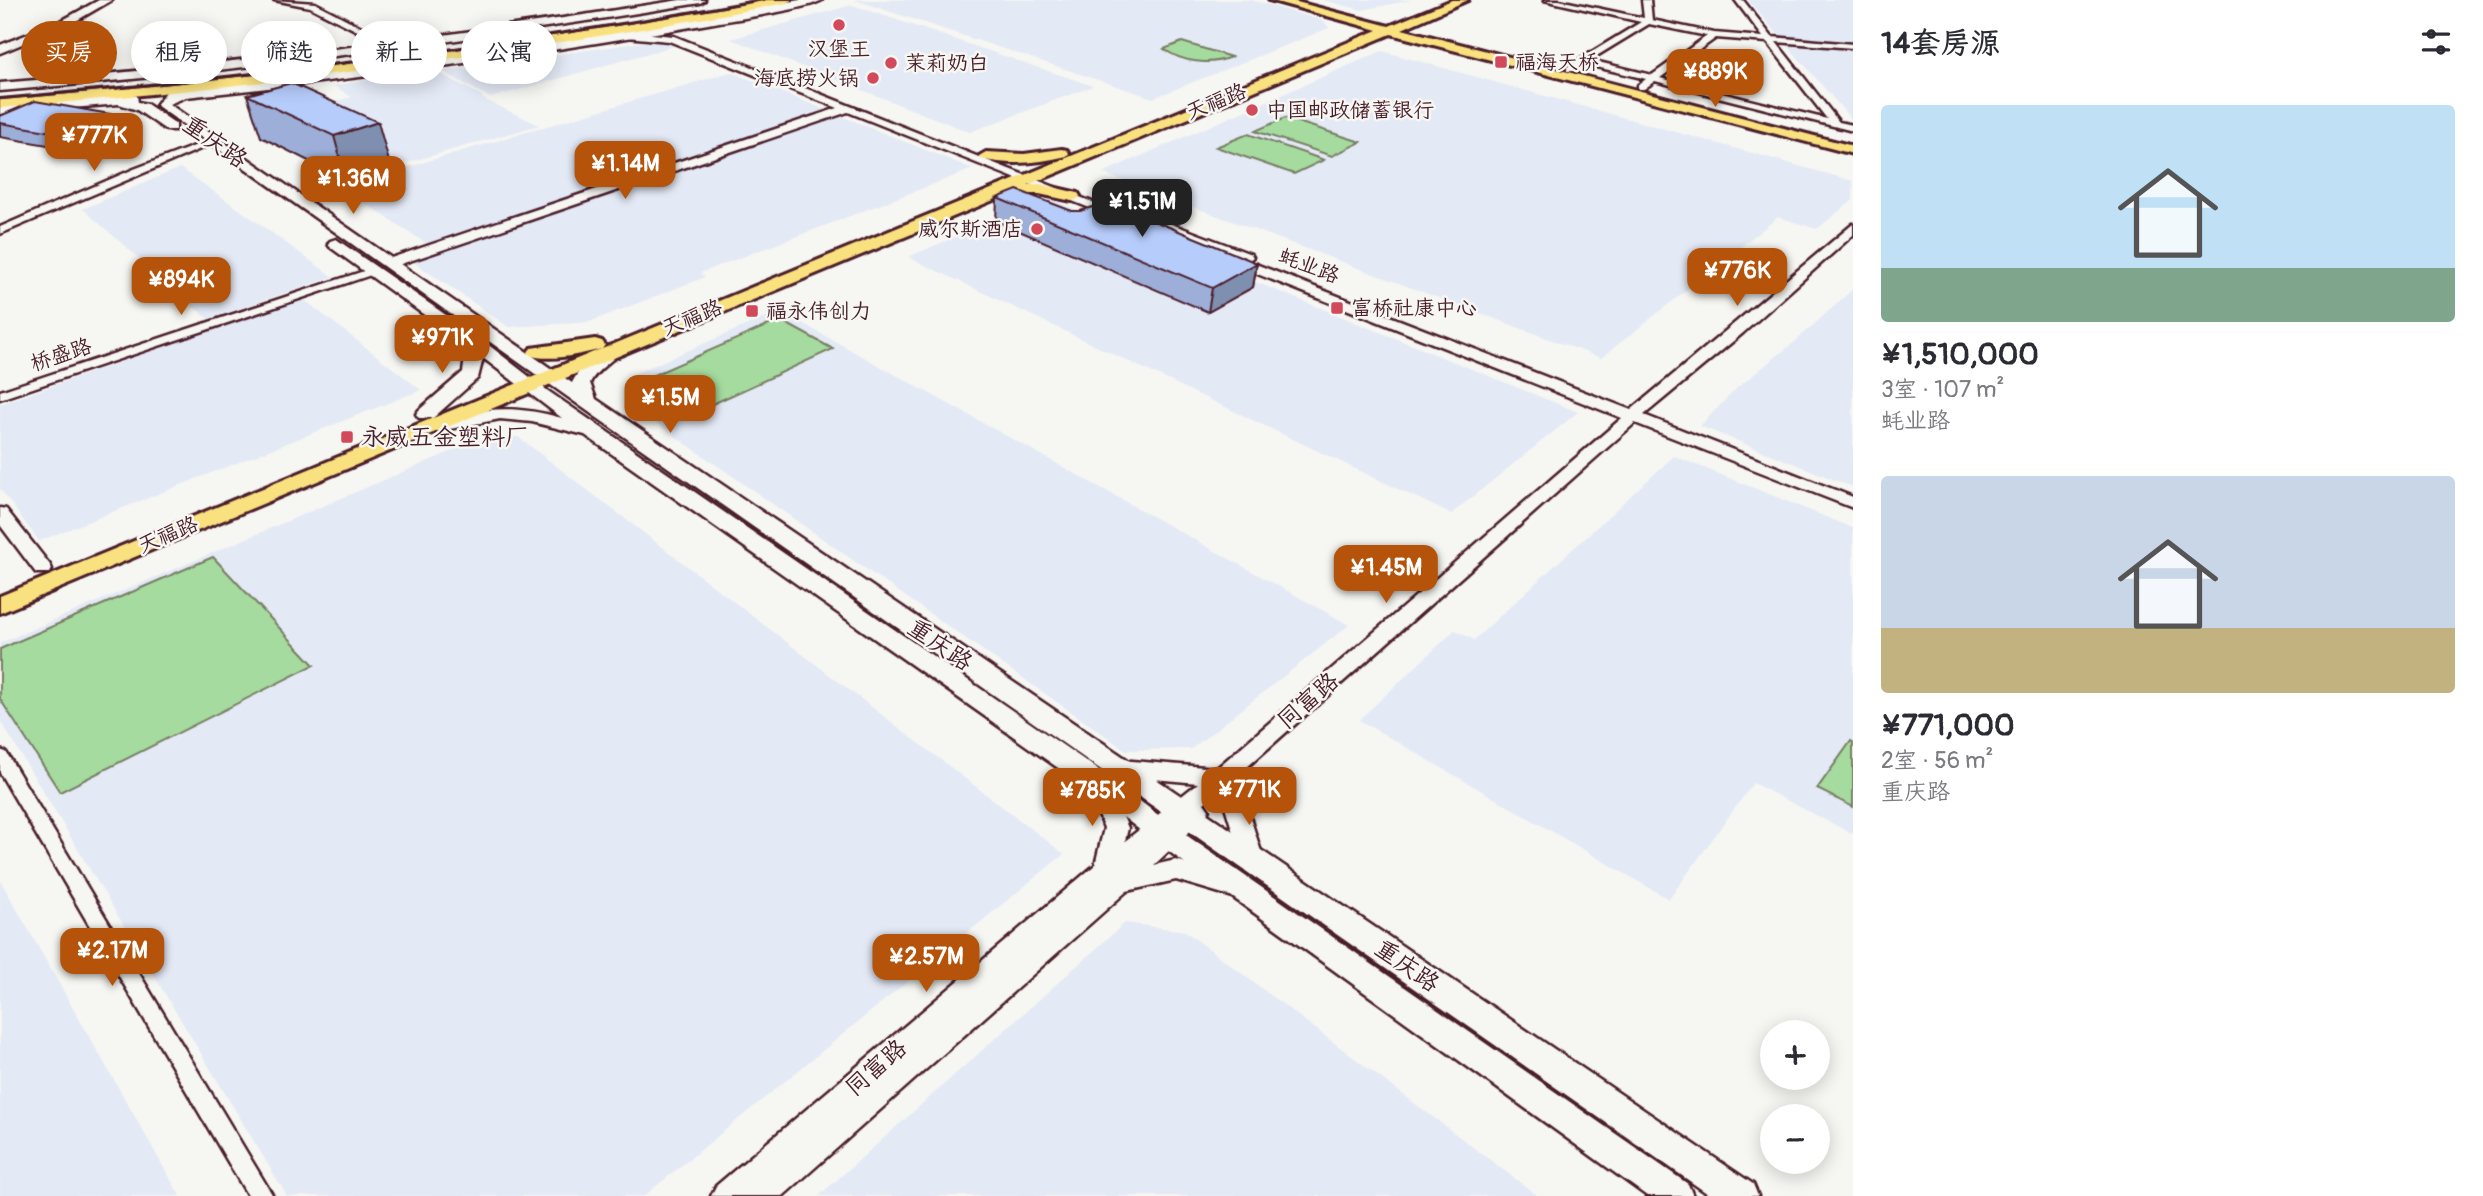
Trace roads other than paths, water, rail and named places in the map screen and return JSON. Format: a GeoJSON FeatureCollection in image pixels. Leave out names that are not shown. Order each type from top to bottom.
{"type":"FeatureCollection","features":[{"type":"Feature","properties":{"kind":"main road"},"geometry":{"type":"LineString","coordinates":[[0,47],[97,0]]}},
{"type":"Feature","properties":{"kind":"main road"},"geometry":{"type":"LineString","coordinates":[[0,47],[65,23],[107,0]]}},
{"type":"Feature","properties":{"kind":"main road"},"geometry":{"type":"LineString","coordinates":[[447,38],[700,0]]}},
{"type":"Feature","properties":{"kind":"main road"},"geometry":{"type":"LineString","coordinates":[[0,89],[166,77],[396,50],[541,31],[729,0]]}},
{"type":"Feature","properties":{"kind":"main road"},"geometry":{"type":"LineString","coordinates":[[557,39],[786,0]]}},
{"type":"Feature","properties":{"kind":"main road"},"geometry":{"type":"LineString","coordinates":[[557,47],[817,0]]}},
{"type":"Feature","properties":{"kind":"main road"},"geometry":{"type":"LineString","coordinates":[[1275,0],[1388,22],[1853,150]]}},
{"type":"Feature","properties":{"kind":"main road"},"geometry":{"type":"LineString","coordinates":[[1303,0],[1330,10],[1351,24],[1353,28],[1339,41]]}},
{"type":"Feature","properties":{"kind":"main road","name":"天福路"},"geometry":{"type":"LineString","coordinates":[[0,605],[535,372],[603,349],[1026,175],[1339,41],[1434,6],[1462,0]]}},
{"type":"Feature","properties":{"kind":"main road"},"geometry":{"type":"LineString","coordinates":[[1434,6],[1424,25],[1458,43]]}},
{"type":"Feature","properties":{"kind":"main road","name":"天福路"},"geometry":{"type":"LineString","coordinates":[[1079,153],[1356,44],[1388,22]]}},
{"type":"Feature","properties":{"kind":"main road"},"geometry":{"type":"LineString","coordinates":[[1356,44],[1398,37],[1458,43],[1853,141]]}},
{"type":"Feature","properties":{"kind":"main road"},"geometry":{"type":"LineString","coordinates":[[0,89],[351,51]]}},
{"type":"Feature","properties":{"kind":"main road"},"geometry":{"type":"LineString","coordinates":[[0,104],[317,73],[461,53]]}},
{"type":"Feature","properties":{"kind":"main road"},"geometry":{"type":"LineString","coordinates":[[0,110],[183,94],[461,60]]}},
{"type":"Feature","properties":{"kind":"main road","name":"重庆路"},"geometry":{"type":"LineString","coordinates":[[183,94],[166,100],[162,105],[500,339],[598,433],[1108,775],[1186,813],[1741,1196]]}},
{"type":"Feature","properties":{"kind":"main road","name":"重庆路"},"geometry":{"type":"LineString","coordinates":[[118,100],[142,107],[460,333],[535,372],[585,388],[1108,775],[1163,832],[1676,1196]]}},
{"type":"Feature","properties":{"kind":"main road"},"geometry":{"type":"LineString","coordinates":[[172,128],[188,124]]}},
{"type":"Feature","properties":{"kind":"main road"},"geometry":{"type":"LineString","coordinates":[[965,200],[987,176],[982,157],[1037,159],[1079,153]]}},
{"type":"Feature","properties":{"kind":"main road"},"geometry":{"type":"LineString","coordinates":[[1077,194],[1063,175],[1079,153]]}},
{"type":"Feature","properties":{"kind":"main road"},"geometry":{"type":"LineString","coordinates":[[965,200],[1028,190],[1077,194]]}},
{"type":"Feature","properties":{"kind":"main road"},"geometry":{"type":"LineString","coordinates":[[427,421],[472,374],[474,357],[460,333]]}},
{"type":"Feature","properties":{"kind":"main road"},"geometry":{"type":"LineString","coordinates":[[535,372],[563,351],[603,349]]}},
{"type":"Feature","properties":{"kind":"main road"},"geometry":{"type":"LineString","coordinates":[[585,388],[593,365],[603,349]]}},
{"type":"Feature","properties":{"kind":"main road"},"geometry":{"type":"LineString","coordinates":[[427,421],[500,413],[533,416],[598,433]]}},
{"type":"Feature","properties":{"kind":"main road","name":"天福路"},"geometry":{"type":"LineString","coordinates":[[0,587],[427,421]]}},
{"type":"Feature","properties":{"kind":"street"},"geometry":{"type":"LineString","coordinates":[[278,0],[312,5],[351,24]]}},
{"type":"Feature","properties":{"kind":"street"},"geometry":{"type":"LineString","coordinates":[[1548,0],[1714,35],[1853,46]]}},
{"type":"Feature","properties":{"kind":"street"},"geometry":{"type":"LineString","coordinates":[[1646,0],[1648,21]]}},
{"type":"Feature","properties":{"kind":"street"},"geometry":{"type":"LineString","coordinates":[[1739,0],[1836,124]]}},
{"type":"Feature","properties":{"kind":"street"},"geometry":{"type":"LineString","coordinates":[[1570,69],[1648,21]]}},
{"type":"Feature","properties":{"kind":"street","name":"蚝业路"},"geometry":{"type":"LineString","coordinates":[[688,25],[679,29],[679,34],[1026,175],[1641,415],[1853,494]]}},
{"type":"Feature","properties":{"kind":"street","name":"蚝业路"},"geometry":{"type":"LineString","coordinates":[[629,35],[671,38],[848,108],[982,157]]}},
{"type":"Feature","properties":{"kind":"street"},"geometry":{"type":"LineString","coordinates":[[1641,87],[1714,35]]}},
{"type":"Feature","properties":{"kind":"street"},"geometry":{"type":"LineString","coordinates":[[1583,61],[1853,128]]}},
{"type":"Feature","properties":{"kind":"street"},"geometry":{"type":"LineString","coordinates":[[390,263],[848,108]]}},
{"type":"Feature","properties":{"kind":"street"},"geometry":{"type":"LineString","coordinates":[[0,231],[200,147]]}},
{"type":"Feature","properties":{"kind":"street","name":"同富路"},"geometry":{"type":"LineString","coordinates":[[761,1196],[1112,877],[1853,228]]}},
{"type":"Feature","properties":{"kind":"street","name":"同富路"},"geometry":{"type":"LineString","coordinates":[[1641,415],[1853,243]]}},
{"type":"Feature","properties":{"kind":"street","name":"桥盛路"},"geometry":{"type":"LineString","coordinates":[[0,395],[373,271]]}},
{"type":"Feature","properties":{"kind":"street","name":"蚝业路"},"geometry":{"type":"LineString","coordinates":[[1641,415],[1853,503]]}},
{"type":"Feature","properties":{"kind":"street"},"geometry":{"type":"LineString","coordinates":[[0,513],[43,569]]}},
{"type":"Feature","properties":{"kind":"street"},"geometry":{"type":"LineString","coordinates":[[0,757],[261,1196]]}},
{"type":"Feature","properties":{"kind":"street"},"geometry":{"type":"LineString","coordinates":[[1246,890],[1176,870],[1112,877],[1116,828],[1108,775],[1226,779],[1251,858]]}},
{"type":"Feature","properties":{"kind":"street","name":"同富路"},"geometry":{"type":"LineString","coordinates":[[726,1196],[1112,877]]}},
{"type":"Feature","properties":{"kind":"railway"},"geometry":{"type":"LineString","coordinates":[[0,99],[191,81],[477,46],[762,0]]}},
{"type":"Feature","properties":{"kind":"place","name":"汉堡王"},"geometry":{"type":"Point","coordinates":[839,25]}},
{"type":"Feature","properties":{"kind":"place","name":"福海天桥"},"geometry":{"type":"Point","coordinates":[1501,62]}},
{"type":"Feature","properties":{"kind":"place","name":"茉莉奶白"},"geometry":{"type":"Point","coordinates":[891,63]}},
{"type":"Feature","properties":{"kind":"place","name":"海底捞火锅"},"geometry":{"type":"Point","coordinates":[873,78]}},
{"type":"Feature","properties":{"kind":"place","name":"中国邮政储蓄银行"},"geometry":{"type":"Point","coordinates":[1252,110]}},
{"type":"Feature","properties":{"kind":"place","name":"威尔斯酒店"},"geometry":{"type":"Point","coordinates":[1037,229]}},
{"type":"Feature","properties":{"kind":"place","name":"富桥社康中心"},"geometry":{"type":"Point","coordinates":[1337,308]}},
{"type":"Feature","properties":{"kind":"place","name":"福永伟创力"},"geometry":{"type":"Point","coordinates":[752,311]}},
{"type":"Feature","properties":{"kind":"place","name":"永威五金塑料厂"},"geometry":{"type":"Point","coordinates":[347,437]}}]}
